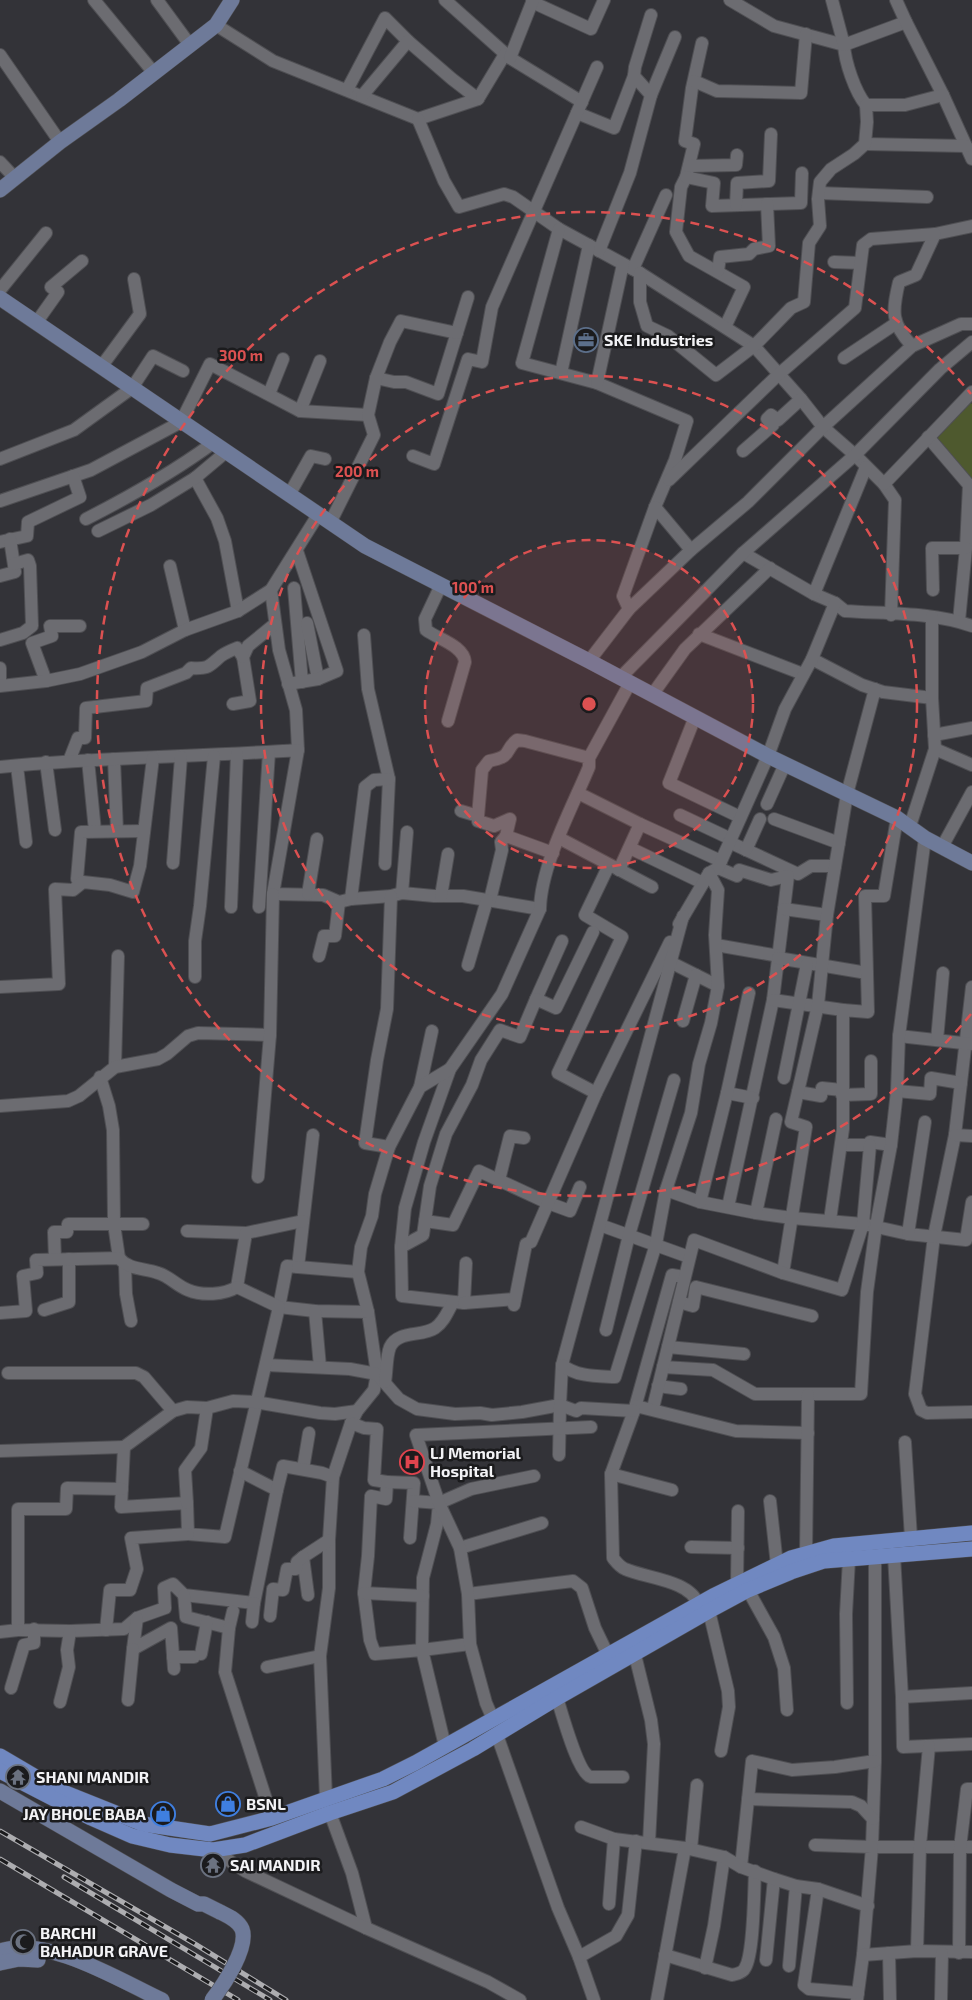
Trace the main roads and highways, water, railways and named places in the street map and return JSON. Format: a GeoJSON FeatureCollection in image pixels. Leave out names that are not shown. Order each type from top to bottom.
{"type":"FeatureCollection","features":[{"type":"Feature","properties":{"kind":"main road"},"geometry":{"type":"LineString","coordinates":[[0,1756],[64,1792],[143,1824],[210,1834],[272,1818],[383,1779],[608,1655],[743,1587],[777,1565],[834,1546],[972,1533]]}},
{"type":"Feature","properties":{"kind":"main road"},"geometry":{"type":"LineString","coordinates":[[743,1587],[824,1562],[972,1549]]}},
{"type":"Feature","properties":{"kind":"main road"},"geometry":{"type":"LineString","coordinates":[[0,1770],[84,1814],[132,1836],[170,1845],[213,1850],[245,1846],[330,1813],[393,1792],[497,1735],[557,1698],[634,1655],[704,1607]]}},
{"type":"Feature","properties":{"kind":"railway"},"geometry":{"type":"LineString","coordinates":[[0,1831],[195,1944],[286,2000]]}},
{"type":"Feature","properties":{"kind":"railway"},"geometry":{"type":"LineString","coordinates":[[0,1859],[238,2000]]}},
{"type":"Feature","properties":{"kind":"railway"},"geometry":{"type":"LineString","coordinates":[[64,1877],[270,2000]]}},
{"type":"Feature","properties":{"kind":"place","name":"SKE Industries"},"geometry":{"type":"Point","coordinates":[586,340]}},
{"type":"Feature","properties":{"kind":"place","name":"LJ Memorial Hospital"},"geometry":{"type":"Point","coordinates":[412,1462]}},
{"type":"Feature","properties":{"kind":"place","name":"SHANI MANDIR"},"geometry":{"type":"Point","coordinates":[18,1777]}},
{"type":"Feature","properties":{"kind":"place","name":"BSNL"},"geometry":{"type":"Point","coordinates":[228,1804]}},
{"type":"Feature","properties":{"kind":"place","name":"JAY BHOLE BABA"},"geometry":{"type":"Point","coordinates":[163,1814]}},
{"type":"Feature","properties":{"kind":"place","name":"SAI MANDIR"},"geometry":{"type":"Point","coordinates":[213,1865]}},
{"type":"Feature","properties":{"kind":"place","name":"BARCHI BAHADUR GRAVE"},"geometry":{"type":"Point","coordinates":[23,1942]}}]}
